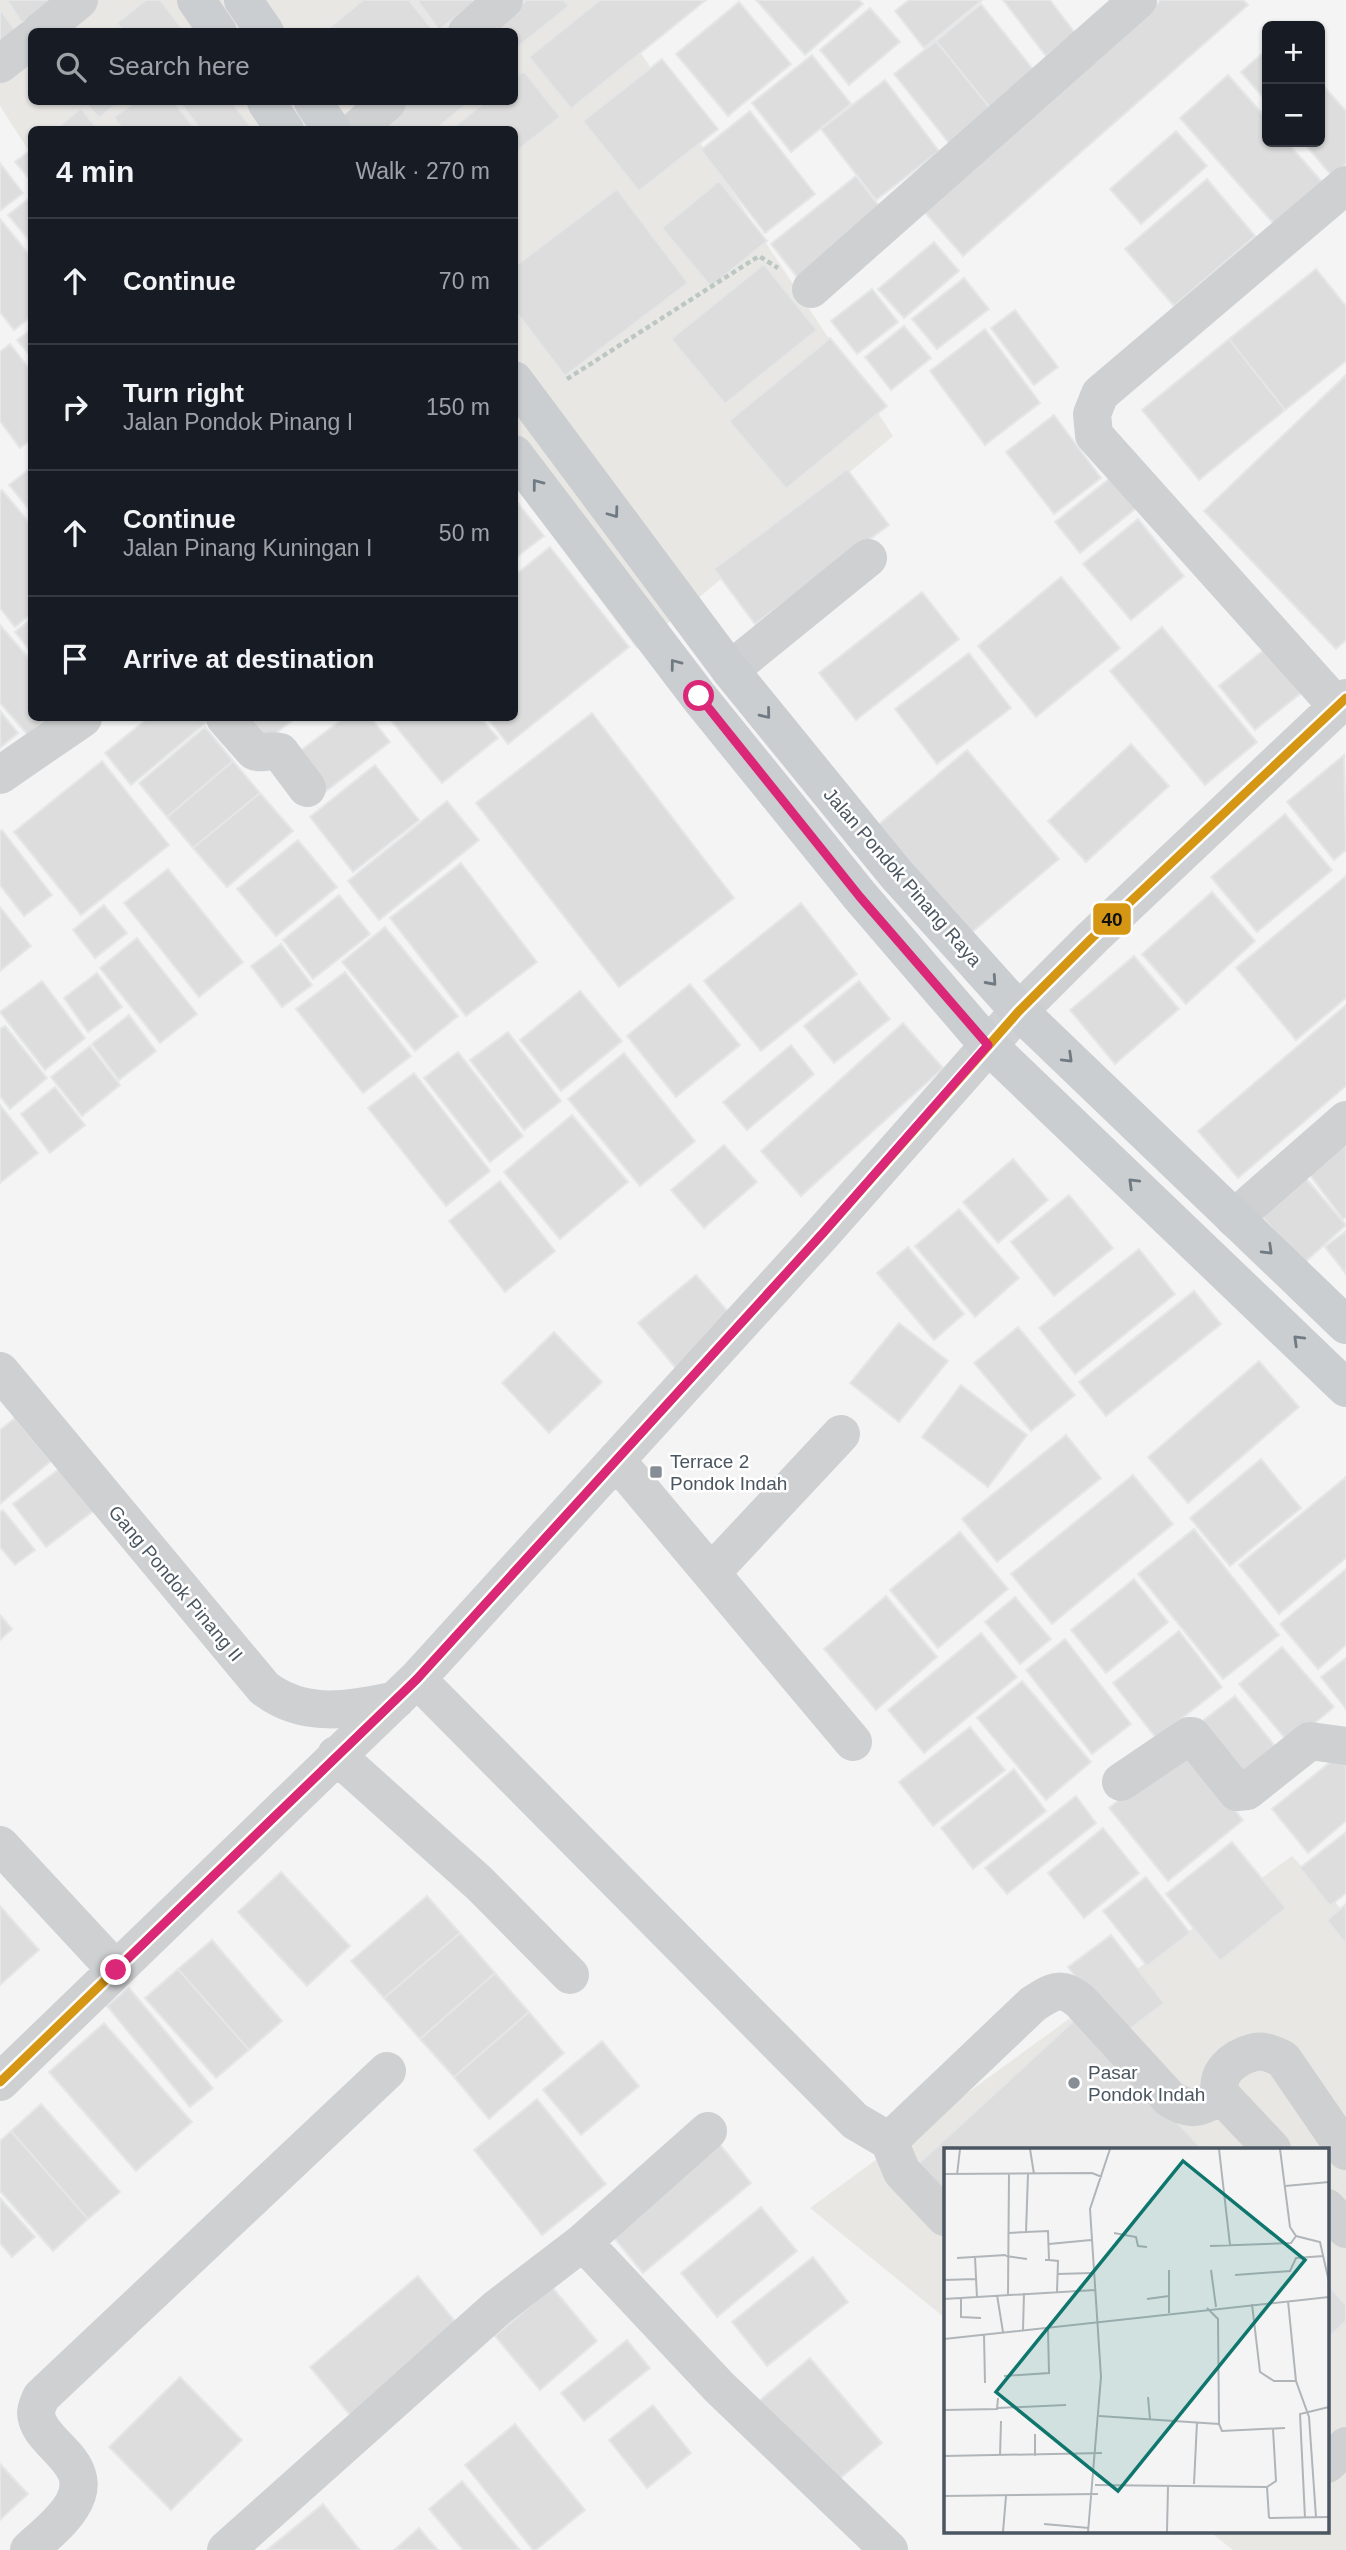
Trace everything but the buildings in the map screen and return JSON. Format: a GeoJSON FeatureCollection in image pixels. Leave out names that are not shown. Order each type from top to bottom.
{"type":"FeatureCollection","features":[{"type":"Feature","properties":{"kind":"main road"},"geometry":{"type":"LineString","coordinates":[[196,0],[215,28]]}},
{"type":"Feature","properties":{"kind":"main road"},"geometry":{"type":"LineString","coordinates":[[243,0],[262,28]]}},
{"type":"Feature","properties":{"kind":"main road"},"geometry":{"type":"LineString","coordinates":[[268,105],[282,126]]}},
{"type":"Feature","properties":{"kind":"main road"},"geometry":{"type":"LineString","coordinates":[[315,105],[329,126]]}},
{"type":"Feature","properties":{"kind":"main road","name":"Jalan Pondok Pinang Raya"},"geometry":{"type":"LineString","coordinates":[[520,400],[730,670],[896,874],[1019,1011],[1344,1320]]}},
{"type":"Feature","properties":{"kind":"main road"},"geometry":{"type":"LineString","coordinates":[[518,459],[708,707],[860,897],[988,1045],[1346,1388]]}},
{"type":"Feature","properties":{"kind":"street"},"geometry":{"type":"LineString","coordinates":[[45,28],[79,0]]}},
{"type":"Feature","properties":{"kind":"street"},"geometry":{"type":"LineString","coordinates":[[472,28],[504,0]]}},
{"type":"Feature","properties":{"kind":"street"},"geometry":{"type":"LineString","coordinates":[[811,289],[1138,0]]}},
{"type":"Feature","properties":{"kind":"street"},"geometry":{"type":"LineString","coordinates":[[0,64],[28,41]]}},
{"type":"Feature","properties":{"kind":"street"},"geometry":{"type":"LineString","coordinates":[[360,126],[384,105]]}},
{"type":"Feature","properties":{"kind":"street"},"geometry":{"type":"LineString","coordinates":[[0,2082],[376,1719],[823,1233],[1019,1011],[1092,938],[1341,702],[1094,435],[1092,414],[1100,394],[1346,185]]}},
{"type":"Feature","properties":{"kind":"street"},"geometry":{"type":"LineString","coordinates":[[730,670],[868,558]]}},
{"type":"Feature","properties":{"kind":"street"},"geometry":{"type":"LineString","coordinates":[[0,775],[79,721]]}},
{"type":"Feature","properties":{"kind":"street"},"geometry":{"type":"LineString","coordinates":[[228,721],[257,753],[274,750],[280,752],[307,788]]}},
{"type":"Feature","properties":{"kind":"street"},"geometry":{"type":"LineString","coordinates":[[1234,1218],[1346,1120]]}},
{"type":"Feature","properties":{"kind":"street","name":"Gang Pondok Pinang II"},"geometry":{"type":"LineString","coordinates":[[0,1371],[264,1688],[279,1700],[376,1719]]}},
{"type":"Feature","properties":{"kind":"street"},"geometry":{"type":"LineString","coordinates":[[711,1573],[841,1434]]}},
{"type":"Feature","properties":{"kind":"street"},"geometry":{"type":"LineString","coordinates":[[616,1460],[853,1742]]}},
{"type":"Feature","properties":{"kind":"street"},"geometry":{"type":"LineString","coordinates":[[376,1719],[480,1883],[570,1975]]}},
{"type":"Feature","properties":{"kind":"street"},"geometry":{"type":"LineString","coordinates":[[376,1719],[855,2121],[889,2141],[902,2172],[944,2216]]}},
{"type":"Feature","properties":{"kind":"street"},"geometry":{"type":"LineString","coordinates":[[1121,1782],[1189,1736],[1192,1736],[1237,1792],[1242,1793],[1311,1741],[1346,1746]]}},
{"type":"Feature","properties":{"kind":"street"},"geometry":{"type":"LineString","coordinates":[[0,1845],[116,1970]]}},
{"type":"Feature","properties":{"kind":"street"},"geometry":{"type":"LineString","coordinates":[[889,2141],[1033,2004],[1052,1991],[1070,1992],[1170,2099],[1185,2108],[1197,2108],[1222,2096]]}},
{"type":"Feature","properties":{"kind":"street"},"geometry":{"type":"LineString","coordinates":[[1271,2148],[1222,2096],[1218,2086],[1221,2075],[1234,2061],[1256,2052],[1268,2053],[1283,2060],[1346,2151]]}},
{"type":"Feature","properties":{"kind":"street"},"geometry":{"type":"LineString","coordinates":[[29,2550],[72,2507],[79,2488],[76,2470],[39,2424],[36,2411],[41,2398],[387,2071]]}},
{"type":"Feature","properties":{"kind":"street"},"geometry":{"type":"LineString","coordinates":[[226,2550],[497,2308],[583,2242],[708,2131]]}},
{"type":"Feature","properties":{"kind":"street"},"geometry":{"type":"LineString","coordinates":[[1328,2209],[1346,2229]]}},
{"type":"Feature","properties":{"kind":"street"},"geometry":{"type":"LineString","coordinates":[[583,2242],[719,2387],[889,2550]]}},
{"type":"Feature","properties":{"kind":"street"},"geometry":{"type":"LineString","coordinates":[[1328,2462],[1346,2446]]}},
{"type":"Feature","properties":{"kind":"path"},"geometry":{"type":"LineString","coordinates":[[520,400],[759,256],[811,289]]}},
{"type":"Feature","properties":{"kind":"shaded area"},"geometry":{"type":"Polygon","coordinates":[[[0,0],[606,0],[893,436],[637,649],[518,490],[518,126],[28,126],[28,149],[0,106],[0,0]]]}},
{"type":"Feature","properties":{"kind":"shaded area"},"geometry":{"type":"Polygon","coordinates":[[[1292,1856],[1346,1914],[1346,2550],[1233,2550],[1210,2532],[1328,2532],[1328,2148],[944,2148],[944,2317],[810,2208],[1292,1856]]]}},
{"type":"Feature","properties":{"kind":"transit line","name":"40"},"geometry":{"type":"LineString","coordinates":[[0,2082],[417,1679],[823,1233],[1019,1011],[1092,938],[1346,698]]}},
{"type":"Feature","properties":{"kind":"place","name":"Terrace 2 Pondok Indah"},"geometry":{"type":"Point","coordinates":[656,1472]}},
{"type":"Feature","properties":{"kind":"place","name":"Pasar Pondok Indah"},"geometry":{"type":"Point","coordinates":[1074,2083]}},
{"type":"Feature","properties":{"kind":"route"},"geometry":{"type":"LineString","coordinates":[[116,1970],[417,1679],[823,1233],[988,1045],[860,897],[699,696]]}}]}
